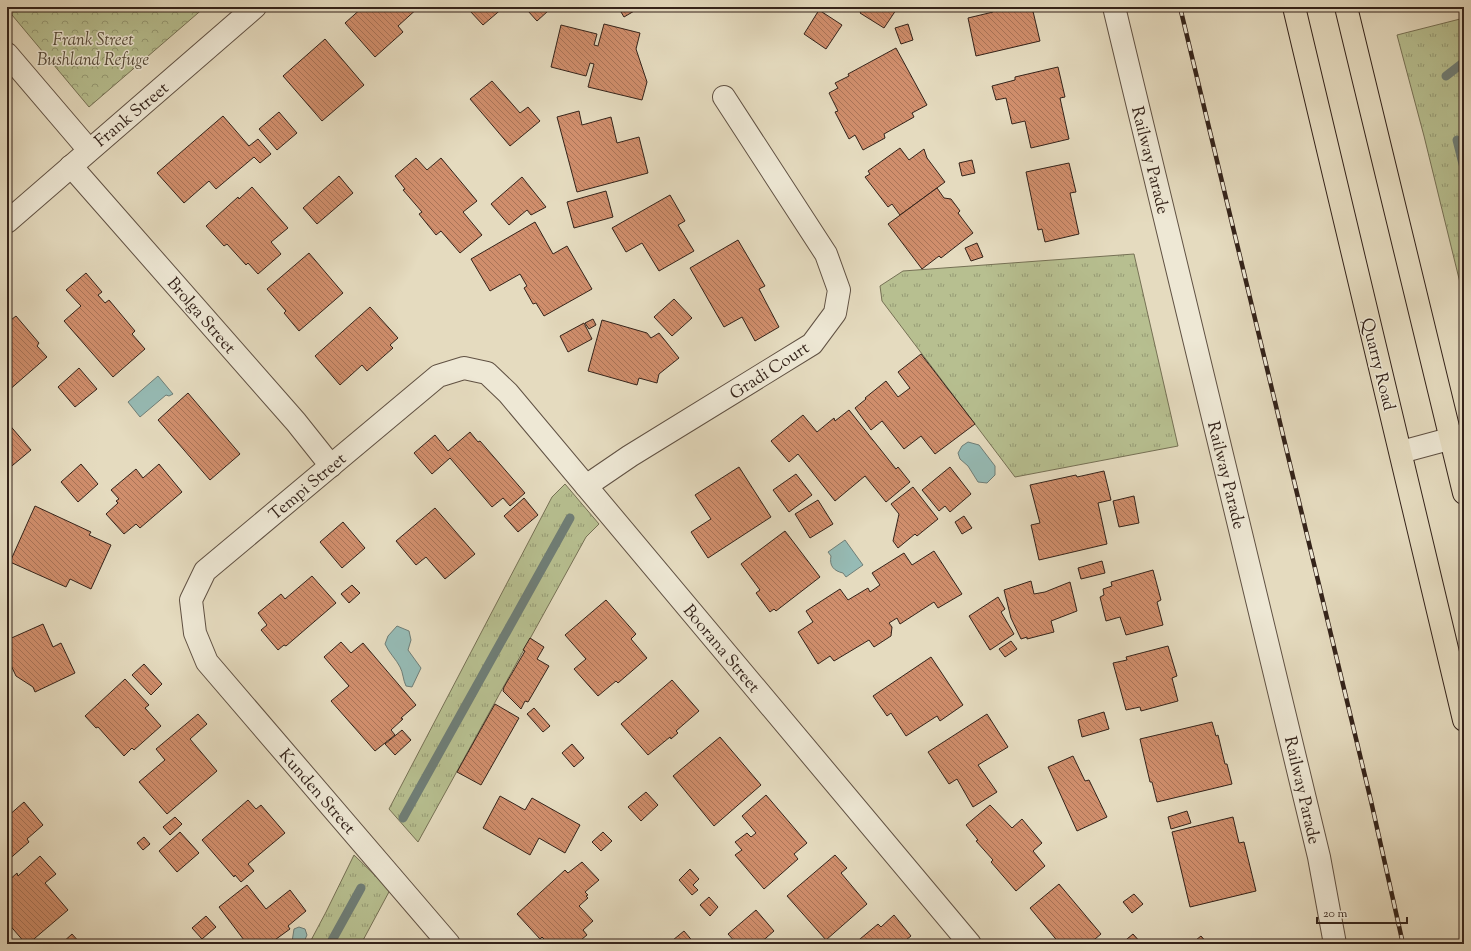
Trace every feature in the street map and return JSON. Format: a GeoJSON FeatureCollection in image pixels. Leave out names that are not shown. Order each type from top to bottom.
{"type":"FeatureCollection","features":[{"type":"Feature","properties":{"kind":"main road","name":"Quarry Road"},"geometry":{"type":"LineString","coordinates":[[1294,7],[1401,452],[1444,642],[1464,720]]}},
{"type":"Feature","properties":{"kind":"main road"},"geometry":{"type":"LineString","coordinates":[[1346,7],[1457,437],[1464,493]]}},
{"type":"Feature","properties":{"kind":"street","name":"Frank Street"},"geometry":{"type":"LineString","coordinates":[[7,222],[255,7]]}},
{"type":"Feature","properties":{"kind":"street","name":"Railway Parade"},"geometry":{"type":"LineString","coordinates":[[1114,7],[1319,857],[1335,944]]}},
{"type":"Feature","properties":{"kind":"street"},"geometry":{"type":"LineString","coordinates":[[7,54],[89,150]]}},
{"type":"Feature","properties":{"kind":"street","name":"Gradi Court"},"geometry":{"type":"LineString","coordinates":[[586,486],[630,456],[812,344],[835,313],[839,290],[826,254],[724,97]]}},
{"type":"Feature","properties":{"kind":"street","name":"Brolga Street"},"geometry":{"type":"LineString","coordinates":[[71,166],[296,422],[331,466]]}},
{"type":"Feature","properties":{"kind":"street","name":"Boorana Street"},"geometry":{"type":"LineString","coordinates":[[464,368],[487,373],[508,393],[970,944]]}},
{"type":"Feature","properties":{"kind":"street","name":"Tempi Street"},"geometry":{"type":"LineString","coordinates":[[195,633],[191,600],[205,571],[438,376],[464,368]]}},
{"type":"Feature","properties":{"kind":"street"},"geometry":{"type":"LineString","coordinates":[[1401,452],[1457,437]]}},
{"type":"Feature","properties":{"kind":"street","name":"Kunden Street"},"geometry":{"type":"LineString","coordinates":[[195,633],[207,662],[449,944]]}},
{"type":"Feature","properties":{"kind":"green space","name":"Frank Street Bushland Refuge"},"geometry":{"type":"Polygon","coordinates":[[[7,7],[205,7],[89,107],[7,9],[7,7]]]}},
{"type":"Feature","properties":{"kind":"green space"},"geometry":{"type":"Polygon","coordinates":[[[1464,18],[1464,299],[1424,136],[1397,35],[1464,18]]]}},
{"type":"Feature","properties":{"kind":"green space"},"geometry":{"type":"Polygon","coordinates":[[[1134,254],[1178,446],[1015,477],[882,301],[880,286],[903,271],[1134,254]]]}},
{"type":"Feature","properties":{"kind":"green space"},"geometry":{"type":"Polygon","coordinates":[[[565,484],[599,524],[586,537],[418,842],[389,809],[552,497],[565,484]]]}},
{"type":"Feature","properties":{"kind":"green space"},"geometry":{"type":"Polygon","coordinates":[[[354,855],[390,890],[361,944],[309,944],[326,912],[354,855]]]}},
{"type":"Feature","properties":{"kind":"water"},"geometry":{"type":"Polygon","coordinates":[[[158,376],[173,394],[169,396],[166,395],[140,417],[128,402],[158,376]]]}},
{"type":"Feature","properties":{"kind":"water"},"geometry":{"type":"Polygon","coordinates":[[[968,442],[979,445],[995,466],[995,475],[987,483],[978,482],[968,466],[960,459],[958,453],[962,446],[968,442]]]}},
{"type":"Feature","properties":{"kind":"water"},"geometry":{"type":"Polygon","coordinates":[[[845,540],[863,565],[846,577],[843,573],[833,568],[831,556],[828,552],[845,540]]]}},
{"type":"Feature","properties":{"kind":"water"},"geometry":{"type":"Polygon","coordinates":[[[397,626],[409,631],[411,640],[408,650],[421,668],[412,687],[406,686],[402,671],[397,661],[385,644],[388,636],[397,626]]]}},
{"type":"Feature","properties":{"kind":"water"},"geometry":{"type":"Polygon","coordinates":[[[299,927],[305,929],[307,935],[303,944],[287,944],[292,942],[294,929],[299,927]]]}},
{"type":"Feature","properties":{"kind":"building"},"geometry":{"type":"Polygon","coordinates":[[[363,7],[419,7],[398,26],[403,32],[375,57],[345,23],[363,7]]]}},
{"type":"Feature","properties":{"kind":"building"},"geometry":{"type":"Polygon","coordinates":[[[475,7],[504,7],[483,25],[470,11],[475,7]]]}},
{"type":"Feature","properties":{"kind":"building"},"geometry":{"type":"Polygon","coordinates":[[[533,7],[544,7],[548,11],[537,21],[528,11],[533,7]]]}},
{"type":"Feature","properties":{"kind":"building"},"geometry":{"type":"Polygon","coordinates":[[[618,7],[641,7],[624,17],[618,7]]]}},
{"type":"Feature","properties":{"kind":"building"},"geometry":{"type":"Polygon","coordinates":[[[864,7],[898,7],[884,28],[860,13],[864,7]]]}},
{"type":"Feature","properties":{"kind":"building"},"geometry":{"type":"Polygon","coordinates":[[[992,7],[1032,7],[1040,41],[976,56],[968,18],[993,12],[992,7]]]}},
{"type":"Feature","properties":{"kind":"building"},"geometry":{"type":"Polygon","coordinates":[[[819,10],[842,25],[826,49],[804,34],[819,10]]]}},
{"type":"Feature","properties":{"kind":"building"},"geometry":{"type":"Polygon","coordinates":[[[604,24],[640,33],[636,49],[647,82],[642,100],[588,87],[594,64],[590,63],[586,76],[551,67],[561,25],[597,34],[594,45],[598,46],[604,24]]]}},
{"type":"Feature","properties":{"kind":"building"},"geometry":{"type":"Polygon","coordinates":[[[908,24],[913,40],[901,44],[895,28],[908,24]]]}},
{"type":"Feature","properties":{"kind":"building"},"geometry":{"type":"Polygon","coordinates":[[[325,39],[364,85],[322,121],[283,76],[325,39]]]}},
{"type":"Feature","properties":{"kind":"building"},"geometry":{"type":"Polygon","coordinates":[[[896,48],[927,105],[912,113],[914,117],[884,134],[885,138],[863,150],[855,135],[849,139],[835,112],[838,111],[829,93],[838,88],[835,83],[849,76],[848,74],[896,48]]]}},
{"type":"Feature","properties":{"kind":"building"},"geometry":{"type":"Polygon","coordinates":[[[1058,67],[1065,97],[1060,98],[1069,139],[1031,148],[1025,121],[1012,124],[1006,98],[996,100],[992,86],[1015,80],[1015,77],[1058,67]]]}},
{"type":"Feature","properties":{"kind":"building"},"geometry":{"type":"Polygon","coordinates":[[[492,81],[520,113],[528,107],[540,121],[510,146],[470,99],[492,81]]]}},
{"type":"Feature","properties":{"kind":"building"},"geometry":{"type":"Polygon","coordinates":[[[579,111],[582,125],[611,117],[617,143],[639,137],[648,173],[577,192],[557,117],[579,111]]]}},
{"type":"Feature","properties":{"kind":"building"},"geometry":{"type":"Polygon","coordinates":[[[279,112],[297,133],[277,150],[259,129],[279,112]]]}},
{"type":"Feature","properties":{"kind":"building"},"geometry":{"type":"Polygon","coordinates":[[[223,116],[249,146],[258,139],[271,154],[260,163],[254,157],[216,189],[209,181],[184,203],[157,173],[223,116]]]}},
{"type":"Feature","properties":{"kind":"building"},"geometry":{"type":"Polygon","coordinates":[[[900,148],[909,160],[924,149],[927,158],[945,182],[900,215],[892,204],[888,207],[865,177],[870,174],[868,171],[900,148]]]}},
{"type":"Feature","properties":{"kind":"building"},"geometry":{"type":"Polygon","coordinates":[[[416,158],[427,170],[441,158],[477,201],[463,212],[482,235],[460,253],[441,231],[436,235],[419,214],[422,212],[403,190],[405,189],[395,176],[416,158]]]}},
{"type":"Feature","properties":{"kind":"building"},"geometry":{"type":"Polygon","coordinates":[[[972,160],[975,173],[962,176],[959,163],[972,160]]]}},
{"type":"Feature","properties":{"kind":"building"},"geometry":{"type":"Polygon","coordinates":[[[1069,163],[1076,192],[1070,193],[1079,234],[1045,242],[1042,229],[1038,230],[1026,172],[1069,163]]]}},
{"type":"Feature","properties":{"kind":"building"},"geometry":{"type":"Polygon","coordinates":[[[339,176],[353,193],[317,224],[303,208],[339,176]]]}},
{"type":"Feature","properties":{"kind":"building"},"geometry":{"type":"Polygon","coordinates":[[[522,177],[546,207],[531,215],[527,210],[509,225],[491,204],[522,177]]]}},
{"type":"Feature","properties":{"kind":"building"},"geometry":{"type":"Polygon","coordinates":[[[252,187],[288,228],[271,242],[281,254],[258,274],[248,263],[246,265],[227,244],[224,246],[206,226],[238,197],[239,199],[252,187]]]}},
{"type":"Feature","properties":{"kind":"building"},"geometry":{"type":"Polygon","coordinates":[[[937,188],[944,198],[951,199],[960,211],[958,213],[973,233],[941,258],[939,256],[922,269],[888,224],[937,188]]]}},
{"type":"Feature","properties":{"kind":"building"},"geometry":{"type":"Polygon","coordinates":[[[606,191],[613,217],[574,228],[567,202],[606,191]]]}},
{"type":"Feature","properties":{"kind":"building"},"geometry":{"type":"Polygon","coordinates":[[[670,195],[685,221],[678,225],[694,251],[659,271],[642,243],[626,252],[612,228],[670,195]]]}},
{"type":"Feature","properties":{"kind":"building"},"geometry":{"type":"Polygon","coordinates":[[[535,222],[553,254],[567,246],[592,289],[544,316],[536,303],[533,304],[524,288],[527,286],[520,274],[490,291],[471,259],[535,222]]]}},
{"type":"Feature","properties":{"kind":"building"},"geometry":{"type":"Polygon","coordinates":[[[738,240],[765,286],[759,289],[779,327],[755,341],[742,317],[724,327],[690,268],[738,240]]]}},
{"type":"Feature","properties":{"kind":"building"},"geometry":{"type":"Polygon","coordinates":[[[977,243],[983,257],[971,261],[965,248],[977,243]]]}},
{"type":"Feature","properties":{"kind":"building"},"geometry":{"type":"Polygon","coordinates":[[[309,253],[343,293],[299,331],[284,313],[286,311],[267,289],[309,253]]]}},
{"type":"Feature","properties":{"kind":"building"},"geometry":{"type":"Polygon","coordinates":[[[86,273],[102,292],[98,295],[105,303],[109,300],[135,331],[132,334],[145,349],[113,377],[64,321],[81,306],[66,290],[86,273]]]}},
{"type":"Feature","properties":{"kind":"building"},"geometry":{"type":"Polygon","coordinates":[[[674,299],[692,318],[672,336],[654,317],[674,299]]]}},
{"type":"Feature","properties":{"kind":"building"},"geometry":{"type":"Polygon","coordinates":[[[370,307],[398,338],[390,345],[393,348],[367,371],[362,365],[340,385],[315,356],[370,307]]]}},
{"type":"Feature","properties":{"kind":"building"},"geometry":{"type":"Polygon","coordinates":[[[16,316],[39,343],[37,346],[47,357],[8,391],[7,323],[16,316]]]}},
{"type":"Feature","properties":{"kind":"building"},"geometry":{"type":"Polygon","coordinates":[[[593,319],[596,325],[589,329],[585,323],[593,319]]]}},
{"type":"Feature","properties":{"kind":"building"},"geometry":{"type":"Polygon","coordinates":[[[602,320],[647,333],[651,338],[659,333],[679,358],[659,374],[657,383],[639,378],[637,385],[588,371],[602,320]]]}},
{"type":"Feature","properties":{"kind":"building"},"geometry":{"type":"Polygon","coordinates":[[[584,323],[592,339],[568,352],[560,336],[584,323]]]}},
{"type":"Feature","properties":{"kind":"building"},"geometry":{"type":"Polygon","coordinates":[[[921,354],[975,424],[935,454],[921,436],[904,449],[882,421],[871,430],[855,408],[886,381],[898,397],[910,388],[898,372],[921,354]]]}},
{"type":"Feature","properties":{"kind":"building"},"geometry":{"type":"Polygon","coordinates":[[[79,368],[97,389],[75,407],[58,387],[79,368]]]}},
{"type":"Feature","properties":{"kind":"building"},"geometry":{"type":"Polygon","coordinates":[[[188,393],[240,454],[210,480],[158,420],[188,393]]]}},
{"type":"Feature","properties":{"kind":"building"},"geometry":{"type":"Polygon","coordinates":[[[849,410],[896,469],[898,467],[910,482],[886,502],[865,476],[835,501],[798,454],[789,462],[771,441],[803,415],[817,432],[834,418],[835,421],[849,410]]]}},
{"type":"Feature","properties":{"kind":"building"},"geometry":{"type":"Polygon","coordinates":[[[7,422],[31,450],[7,470],[7,422]]]}},
{"type":"Feature","properties":{"kind":"building"},"geometry":{"type":"Polygon","coordinates":[[[470,432],[478,442],[480,441],[525,493],[510,506],[503,498],[492,507],[450,458],[432,474],[414,453],[435,435],[448,451],[470,432]]]}},
{"type":"Feature","properties":{"kind":"building"},"geometry":{"type":"Polygon","coordinates":[[[81,464],[98,484],[78,502],[61,482],[81,464]]]}},
{"type":"Feature","properties":{"kind":"building"},"geometry":{"type":"Polygon","coordinates":[[[159,464],[182,492],[140,528],[136,524],[124,534],[106,514],[118,503],[116,501],[119,499],[111,490],[136,469],[143,478],[159,464]]]}},
{"type":"Feature","properties":{"kind":"building"},"geometry":{"type":"Polygon","coordinates":[[[739,467],[771,517],[708,558],[691,532],[711,519],[695,495],[739,467]]]}},
{"type":"Feature","properties":{"kind":"building"},"geometry":{"type":"Polygon","coordinates":[[[950,467],[971,494],[950,512],[945,506],[939,511],[922,490],[950,467]]]}},
{"type":"Feature","properties":{"kind":"building"},"geometry":{"type":"Polygon","coordinates":[[[1104,471],[1111,500],[1098,503],[1107,544],[1039,560],[1031,525],[1040,523],[1030,485],[1076,475],[1077,477],[1104,471]]]}},
{"type":"Feature","properties":{"kind":"building"},"geometry":{"type":"Polygon","coordinates":[[[796,474],[812,495],[789,512],[773,490],[796,474]]]}},
{"type":"Feature","properties":{"kind":"building"},"geometry":{"type":"Polygon","coordinates":[[[913,487],[938,519],[917,536],[915,534],[898,548],[893,541],[899,514],[891,504],[913,487]]]}},
{"type":"Feature","properties":{"kind":"building"},"geometry":{"type":"Polygon","coordinates":[[[1134,496],[1139,523],[1119,527],[1113,501],[1134,496]]]}},
{"type":"Feature","properties":{"kind":"building"},"geometry":{"type":"Polygon","coordinates":[[[524,498],[538,515],[518,532],[504,516],[524,498]]]}},
{"type":"Feature","properties":{"kind":"building"},"geometry":{"type":"Polygon","coordinates":[[[818,500],[833,524],[810,538],[795,514],[818,500]]]}},
{"type":"Feature","properties":{"kind":"building"},"geometry":{"type":"Polygon","coordinates":[[[35,506],[91,532],[89,535],[111,545],[91,589],[70,579],[66,587],[10,562],[35,506]]]}},
{"type":"Feature","properties":{"kind":"building"},"geometry":{"type":"Polygon","coordinates":[[[435,508],[475,554],[445,579],[426,557],[416,565],[396,541],[435,508]]]}},
{"type":"Feature","properties":{"kind":"building"},"geometry":{"type":"Polygon","coordinates":[[[964,516],[972,528],[962,534],[955,522],[964,516]]]}},
{"type":"Feature","properties":{"kind":"building"},"geometry":{"type":"Polygon","coordinates":[[[343,522],[365,548],[342,568],[320,542],[343,522]]]}},
{"type":"Feature","properties":{"kind":"building"},"geometry":{"type":"Polygon","coordinates":[[[785,531],[820,577],[776,611],[774,609],[770,612],[756,593],[760,590],[741,564],[785,531]]]}},
{"type":"Feature","properties":{"kind":"building"},"geometry":{"type":"Polygon","coordinates":[[[934,551],[962,594],[938,608],[934,602],[900,624],[897,618],[889,623],[892,627],[891,636],[874,647],[869,640],[834,661],[830,656],[818,664],[798,632],[813,622],[806,611],[840,589],[848,600],[868,588],[870,592],[880,585],[872,573],[904,553],[912,565],[934,551]]]}},
{"type":"Feature","properties":{"kind":"building"},"geometry":{"type":"Polygon","coordinates":[[[1102,561],[1105,573],[1081,579],[1078,568],[1102,561]]]}},
{"type":"Feature","properties":{"kind":"building"},"geometry":{"type":"Polygon","coordinates":[[[1153,570],[1161,600],[1157,602],[1163,625],[1126,635],[1120,617],[1106,621],[1100,597],[1104,595],[1103,589],[1112,586],[1111,582],[1153,570]]]}},
{"type":"Feature","properties":{"kind":"building"},"geometry":{"type":"Polygon","coordinates":[[[312,576],[336,603],[286,646],[284,645],[278,650],[261,630],[267,625],[258,613],[281,594],[285,599],[312,576]]]}},
{"type":"Feature","properties":{"kind":"building"},"geometry":{"type":"Polygon","coordinates":[[[1031,581],[1034,594],[1045,592],[1070,582],[1077,611],[1051,621],[1054,632],[1027,639],[1027,637],[1021,639],[1011,618],[1004,590],[1031,581]]]}},
{"type":"Feature","properties":{"kind":"building"},"geometry":{"type":"Polygon","coordinates":[[[352,585],[360,593],[349,603],[341,594],[352,585]]]}},
{"type":"Feature","properties":{"kind":"building"},"geometry":{"type":"Polygon","coordinates":[[[998,597],[1005,609],[1001,612],[1014,634],[990,650],[969,616],[998,597]]]}},
{"type":"Feature","properties":{"kind":"building"},"geometry":{"type":"Polygon","coordinates":[[[606,600],[636,634],[631,639],[647,658],[618,683],[616,681],[598,696],[574,669],[586,659],[565,635],[606,600]]]}},
{"type":"Feature","properties":{"kind":"building"},"geometry":{"type":"Polygon","coordinates":[[[43,624],[53,647],[61,643],[75,673],[35,692],[33,687],[16,676],[7,657],[7,640],[43,624]]]}},
{"type":"Feature","properties":{"kind":"building"},"geometry":{"type":"Polygon","coordinates":[[[530,638],[544,647],[537,659],[549,666],[528,702],[525,701],[521,709],[503,691],[525,651],[523,650],[530,638]]]}},
{"type":"Feature","properties":{"kind":"building"},"geometry":{"type":"Polygon","coordinates":[[[1011,641],[1017,649],[1005,657],[999,649],[1011,641]]]}},
{"type":"Feature","properties":{"kind":"building"},"geometry":{"type":"Polygon","coordinates":[[[341,642],[351,653],[363,643],[416,705],[401,718],[403,719],[391,730],[395,735],[375,751],[331,701],[349,686],[324,657],[341,642]]]}},
{"type":"Feature","properties":{"kind":"building"},"geometry":{"type":"Polygon","coordinates":[[[1168,646],[1177,676],[1172,678],[1178,701],[1141,711],[1140,707],[1126,710],[1113,663],[1127,660],[1126,657],[1168,646]]]}},
{"type":"Feature","properties":{"kind":"building"},"geometry":{"type":"Polygon","coordinates":[[[931,657],[963,705],[940,721],[937,716],[906,736],[891,713],[887,716],[873,696],[931,657]]]}},
{"type":"Feature","properties":{"kind":"building"},"geometry":{"type":"Polygon","coordinates":[[[144,664],[162,684],[151,695],[132,675],[144,664]]]}},
{"type":"Feature","properties":{"kind":"building"},"geometry":{"type":"Polygon","coordinates":[[[125,679],[149,705],[145,708],[161,726],[134,750],[132,748],[124,756],[98,727],[96,728],[85,716],[125,679]]]}},
{"type":"Feature","properties":{"kind":"building"},"geometry":{"type":"Polygon","coordinates":[[[672,680],[699,711],[676,731],[678,733],[671,739],[670,737],[648,755],[621,724],[672,680]]]}},
{"type":"Feature","properties":{"kind":"building"},"geometry":{"type":"Polygon","coordinates":[[[495,704],[519,718],[481,785],[457,772],[495,704]]]}},
{"type":"Feature","properties":{"kind":"building"},"geometry":{"type":"Polygon","coordinates":[[[534,708],[550,726],[543,732],[527,714],[534,708]]]}},
{"type":"Feature","properties":{"kind":"building"},"geometry":{"type":"Polygon","coordinates":[[[1104,712],[1109,729],[1082,737],[1078,720],[1104,712]]]}},
{"type":"Feature","properties":{"kind":"building"},"geometry":{"type":"Polygon","coordinates":[[[198,714],[207,724],[190,739],[217,771],[167,814],[139,782],[165,760],[156,749],[198,714]]]}},
{"type":"Feature","properties":{"kind":"building"},"geometry":{"type":"Polygon","coordinates":[[[987,714],[1008,747],[978,765],[997,792],[973,807],[957,779],[949,784],[928,752],[987,714]]]}},
{"type":"Feature","properties":{"kind":"building"},"geometry":{"type":"Polygon","coordinates":[[[1212,722],[1216,736],[1218,735],[1225,764],[1227,764],[1232,784],[1157,802],[1152,782],[1150,782],[1140,739],[1212,722]]]}},
{"type":"Feature","properties":{"kind":"building"},"geometry":{"type":"Polygon","coordinates":[[[402,730],[411,740],[395,755],[385,744],[402,730]]]}},
{"type":"Feature","properties":{"kind":"building"},"geometry":{"type":"Polygon","coordinates":[[[720,737],[761,785],[714,826],[673,776],[720,737]]]}},
{"type":"Feature","properties":{"kind":"building"},"geometry":{"type":"Polygon","coordinates":[[[572,744],[584,758],[574,767],[562,753],[572,744]]]}},
{"type":"Feature","properties":{"kind":"building"},"geometry":{"type":"Polygon","coordinates":[[[1073,756],[1085,781],[1089,780],[1107,817],[1077,831],[1048,767],[1073,756]]]}},
{"type":"Feature","properties":{"kind":"building"},"geometry":{"type":"Polygon","coordinates":[[[646,792],[658,805],[641,821],[628,807],[646,792]]]}},
{"type":"Feature","properties":{"kind":"building"},"geometry":{"type":"Polygon","coordinates":[[[766,795],[807,843],[794,854],[798,859],[764,889],[735,855],[742,850],[735,842],[747,833],[751,837],[756,833],[742,816],[766,795]]]}},
{"type":"Feature","properties":{"kind":"building"},"geometry":{"type":"Polygon","coordinates":[[[500,796],[525,810],[532,798],[580,825],[565,853],[539,838],[530,855],[483,828],[500,796]]]}},
{"type":"Feature","properties":{"kind":"building"},"geometry":{"type":"Polygon","coordinates":[[[248,800],[256,809],[261,805],[285,833],[248,864],[254,871],[241,882],[235,875],[234,877],[202,840],[248,800]]]}},
{"type":"Feature","properties":{"kind":"building"},"geometry":{"type":"Polygon","coordinates":[[[24,802],[43,825],[27,839],[29,842],[7,861],[7,817],[24,802]]]}},
{"type":"Feature","properties":{"kind":"building"},"geometry":{"type":"Polygon","coordinates":[[[990,805],[1012,828],[1022,819],[1042,843],[1033,851],[1045,866],[1016,891],[991,862],[993,860],[976,841],[978,840],[966,825],[990,805]]]}},
{"type":"Feature","properties":{"kind":"building"},"geometry":{"type":"Polygon","coordinates":[[[1187,811],[1191,823],[1171,829],[1168,817],[1187,811]]]}},
{"type":"Feature","properties":{"kind":"building"},"geometry":{"type":"Polygon","coordinates":[[[175,817],[182,824],[170,835],[163,827],[175,817]]]}},
{"type":"Feature","properties":{"kind":"building"},"geometry":{"type":"Polygon","coordinates":[[[1233,817],[1239,843],[1244,842],[1256,891],[1190,907],[1172,832],[1233,817]]]}},
{"type":"Feature","properties":{"kind":"building"},"geometry":{"type":"Polygon","coordinates":[[[180,832],[199,853],[177,872],[159,851],[180,832]]]}},
{"type":"Feature","properties":{"kind":"building"},"geometry":{"type":"Polygon","coordinates":[[[603,832],[612,841],[601,851],[592,842],[603,832]]]}},
{"type":"Feature","properties":{"kind":"building"},"geometry":{"type":"Polygon","coordinates":[[[144,837],[150,844],[143,850],[137,843],[144,837]]]}},
{"type":"Feature","properties":{"kind":"building"},"geometry":{"type":"Polygon","coordinates":[[[835,855],[847,868],[841,873],[867,904],[826,940],[787,896],[835,855]]]}},
{"type":"Feature","properties":{"kind":"building"},"geometry":{"type":"Polygon","coordinates":[[[40,856],[56,874],[45,883],[68,910],[28,944],[26,944],[7,922],[7,882],[17,873],[18,876],[40,856]]]}},
{"type":"Feature","properties":{"kind":"building"},"geometry":{"type":"Polygon","coordinates":[[[582,862],[599,880],[585,892],[588,895],[586,896],[588,898],[579,906],[593,921],[583,930],[587,935],[576,944],[549,944],[542,937],[540,939],[517,914],[565,870],[568,873],[582,862]]]}},
{"type":"Feature","properties":{"kind":"building"},"geometry":{"type":"Polygon","coordinates":[[[690,869],[699,879],[693,885],[698,890],[692,895],[679,880],[690,869]]]}},
{"type":"Feature","properties":{"kind":"building"},"geometry":{"type":"Polygon","coordinates":[[[1059,884],[1101,934],[1089,944],[1060,944],[1030,908],[1059,884]]]}},
{"type":"Feature","properties":{"kind":"building"},"geometry":{"type":"Polygon","coordinates":[[[247,885],[266,909],[290,890],[306,911],[288,926],[290,929],[272,942],[274,944],[247,944],[219,907],[247,885]]]}},
{"type":"Feature","properties":{"kind":"building"},"geometry":{"type":"Polygon","coordinates":[[[1134,894],[1143,904],[1132,913],[1123,902],[1134,894]]]}},
{"type":"Feature","properties":{"kind":"building"},"geometry":{"type":"Polygon","coordinates":[[[709,897],[718,907],[710,916],[700,905],[709,897]]]}},
{"type":"Feature","properties":{"kind":"building"},"geometry":{"type":"Polygon","coordinates":[[[756,910],[774,931],[759,944],[737,944],[728,934],[756,910]]]}},
{"type":"Feature","properties":{"kind":"building"},"geometry":{"type":"Polygon","coordinates":[[[894,915],[911,936],[901,944],[854,944],[878,924],[881,927],[894,915]]]}},
{"type":"Feature","properties":{"kind":"building"},"geometry":{"type":"Polygon","coordinates":[[[206,916],[216,927],[202,939],[192,928],[206,916]]]}},
{"type":"Feature","properties":{"kind":"building"},"geometry":{"type":"Polygon","coordinates":[[[684,931],[695,944],[677,944],[673,940],[684,931]]]}},
{"type":"Feature","properties":{"kind":"building"},"geometry":{"type":"Polygon","coordinates":[[[72,934],[81,944],[61,944],[72,934]]]}},
{"type":"Feature","properties":{"kind":"building"},"geometry":{"type":"Polygon","coordinates":[[[1133,934],[1142,944],[1121,944],[1133,934]]]}},
{"type":"Feature","properties":{"kind":"building"},"geometry":{"type":"Polygon","coordinates":[[[1201,936],[1208,944],[1191,944],[1201,936]]]}},
{"type":"Feature","properties":{"kind":"waterway"},"geometry":{"type":"LineString","coordinates":[[1446,76],[1464,62]]}},
{"type":"Feature","properties":{"kind":"waterway"},"geometry":{"type":"LineString","coordinates":[[1457,140],[1464,168]]}},
{"type":"Feature","properties":{"kind":"waterway"},"geometry":{"type":"LineString","coordinates":[[403,818],[570,518]]}},
{"type":"Feature","properties":{"kind":"waterway"},"geometry":{"type":"LineString","coordinates":[[330,944],[361,888]]}},
{"type":"Feature","properties":{"kind":"railway"},"geometry":{"type":"LineString","coordinates":[[1180,7],[1371,801],[1403,944]]}}]}
